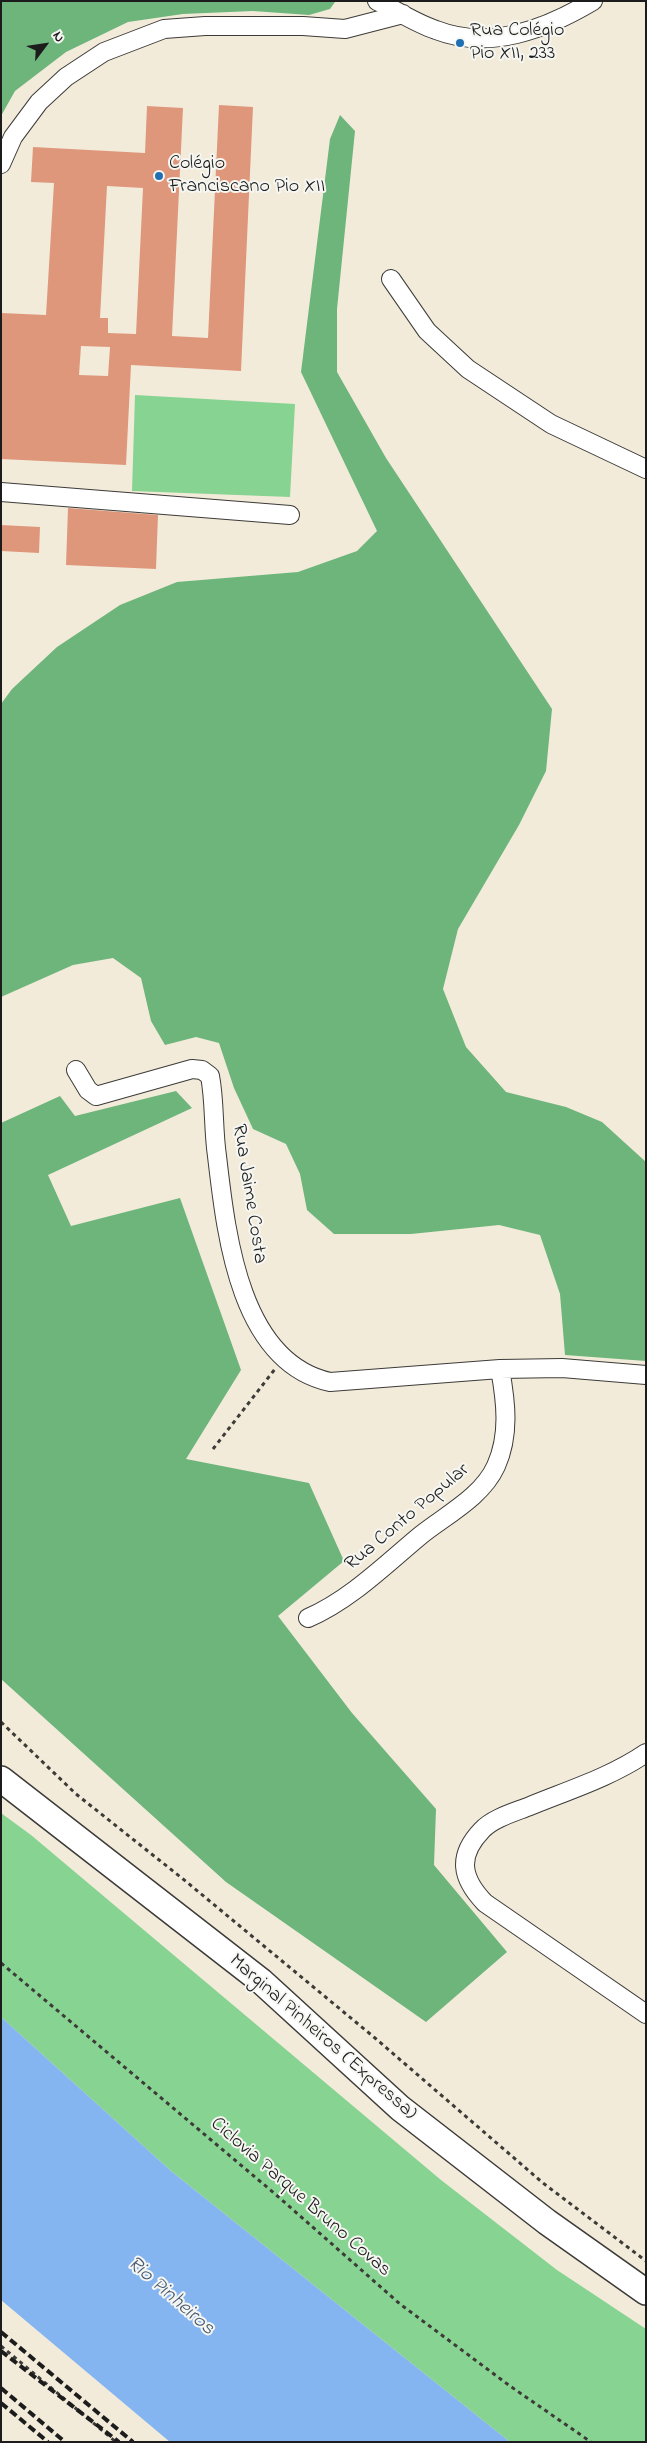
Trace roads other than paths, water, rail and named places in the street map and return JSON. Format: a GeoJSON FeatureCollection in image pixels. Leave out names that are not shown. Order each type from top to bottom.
{"type":"FeatureCollection","features":[{"type":"Feature","properties":{"kind":"highway","name":"Marginal Pinheiros (Expressa)"},"geometry":{"type":"LineString","coordinates":[[1,1779],[261,1981],[400,2108],[547,2222],[646,2292]]}},
{"type":"Feature","properties":{"kind":"street"},"geometry":{"type":"LineString","coordinates":[[376,1],[436,30],[466,37],[499,38],[531,30],[569,16],[593,1]]}},
{"type":"Feature","properties":{"kind":"street"},"geometry":{"type":"LineString","coordinates":[[1,164],[13,137],[39,102],[66,77],[104,52],[164,29],[205,26],[302,26],[345,29],[403,14]]}},
{"type":"Feature","properties":{"kind":"street"},"geometry":{"type":"LineString","coordinates":[[391,279],[427,331],[468,369],[551,424],[646,469]]}},
{"type":"Feature","properties":{"kind":"street"},"geometry":{"type":"LineString","coordinates":[[1,492],[290,515]]}},
{"type":"Feature","properties":{"kind":"street","name":"Rua Jaime Costa"},"geometry":{"type":"LineString","coordinates":[[76,1070],[88,1090],[96,1096],[192,1069],[202,1070],[210,1076],[216,1154],[229,1238],[236,1268],[257,1324],[265,1339],[283,1359],[306,1375],[330,1382],[500,1369],[562,1368],[646,1375]]}},
{"type":"Feature","properties":{"kind":"street","name":"Rua Conto Popular"},"geometry":{"type":"LineString","coordinates":[[308,1618],[323,1612],[354,1590],[458,1508],[488,1479],[495,1468],[505,1440],[506,1399],[500,1369]]}},
{"type":"Feature","properties":{"kind":"street"},"geometry":{"type":"LineString","coordinates":[[646,1753],[608,1774],[516,1812],[483,1828],[469,1846],[464,1861],[466,1878],[473,1891],[485,1903],[646,2014]]}},
{"type":"Feature","properties":{"kind":"water","name":"Rio Pinheiros"},"geometry":{"type":"Polygon","coordinates":[[[1,2017],[171,2171],[510,2442],[170,2442],[1,2300],[1,2017]]]}},
{"type":"Feature","properties":{"kind":"railway"},"geometry":{"type":"LineString","coordinates":[[1,2332],[133,2442]]}},
{"type":"Feature","properties":{"kind":"railway"},"geometry":{"type":"LineString","coordinates":[[1,2351],[119,2442]]}},
{"type":"Feature","properties":{"kind":"railway"},"geometry":{"type":"LineString","coordinates":[[1,2388],[65,2442]]}},
{"type":"Feature","properties":{"kind":"railway"},"geometry":{"type":"LineString","coordinates":[[1,2403],[48,2442]]}},
{"type":"Feature","properties":{"kind":"place","name":"Rua Colégio Pio XII, 233"},"geometry":{"type":"Point","coordinates":[460,43]}},
{"type":"Feature","properties":{"kind":"place","name":"Colégio Franciscano Pio XII"},"geometry":{"type":"Point","coordinates":[159,176]}}]}
